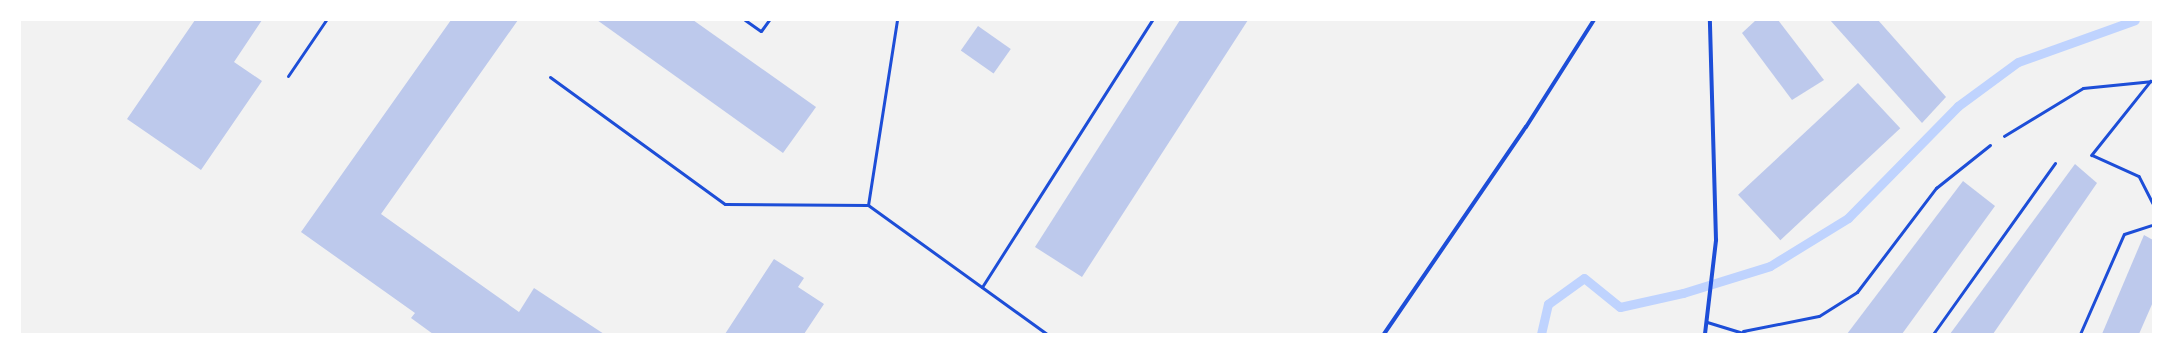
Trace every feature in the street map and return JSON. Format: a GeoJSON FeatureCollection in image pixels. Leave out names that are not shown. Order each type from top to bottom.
{"type":"FeatureCollection","features":[{"type":"Feature","properties":{"kind":"street"},"geometry":{"type":"LineString","coordinates":[[1384,334],[1526,127],[1594,20]]}},
{"type":"Feature","properties":{"kind":"street"},"geometry":{"type":"LineString","coordinates":[[1705,334],[1716,240],[1710,20]]}},
{"type":"Feature","properties":{"kind":"lane"},"geometry":{"type":"LineString","coordinates":[[288,76],[326,20]]}},
{"type":"Feature","properties":{"kind":"lane"},"geometry":{"type":"LineString","coordinates":[[745,20],[761,31],[769,20]]}},
{"type":"Feature","properties":{"kind":"lane"},"geometry":{"type":"LineString","coordinates":[[868,205],[897,20]]}},
{"type":"Feature","properties":{"kind":"lane"},"geometry":{"type":"LineString","coordinates":[[982,287],[1152,20]]}},
{"type":"Feature","properties":{"kind":"lane"},"geometry":{"type":"LineString","coordinates":[[550,77],[725,204],[868,205],[1047,334]]}},
{"type":"Feature","properties":{"kind":"lane"},"geometry":{"type":"LineString","coordinates":[[1707,322],[1743,331],[1819,316],[1857,292],[1936,188],[1990,144]]}},
{"type":"Feature","properties":{"kind":"lane"},"geometry":{"type":"LineString","coordinates":[[1933,334],[2055,163]]}},
{"type":"Feature","properties":{"kind":"lane"},"geometry":{"type":"LineString","coordinates":[[2080,334],[2124,234],[2151,225]]}},
{"type":"Feature","properties":{"kind":"lane"},"geometry":{"type":"LineString","coordinates":[[1743,331],[1746,334]]}},
{"type":"Feature","properties":{"kind":"path"},"geometry":{"type":"LineString","coordinates":[[1990,144],[2083,88],[2152,81]]}},
{"type":"Feature","properties":{"kind":"path"},"geometry":{"type":"LineString","coordinates":[[2152,81],[2092,155],[2139,176],[2153,203]]}},
{"type":"Feature","properties":{"kind":"building"},"geometry":{"type":"Polygon","coordinates":[[[195,20],[262,20],[234,62],[262,81],[201,170],[127,119],[195,20]]]}},
{"type":"Feature","properties":{"kind":"building"},"geometry":{"type":"Polygon","coordinates":[[[451,20],[518,20],[381,214],[519,312],[534,288],[604,334],[433,334],[411,318],[415,313],[301,232],[451,20]]]}},
{"type":"Feature","properties":{"kind":"building"},"geometry":{"type":"Polygon","coordinates":[[[597,20],[693,20],[816,107],[783,153],[597,20]]]}},
{"type":"Feature","properties":{"kind":"building"},"geometry":{"type":"Polygon","coordinates":[[[1180,20],[1248,20],[1082,277],[1035,247],[1180,20]]]}},
{"type":"Feature","properties":{"kind":"building"},"geometry":{"type":"Polygon","coordinates":[[[1756,20],[1778,20],[1824,80],[1792,100],[1742,33],[1756,20]]]}},
{"type":"Feature","properties":{"kind":"building"},"geometry":{"type":"Polygon","coordinates":[[[1830,20],[1878,20],[1946,97],[1922,123],[1830,20]]]}},
{"type":"Feature","properties":{"kind":"building"},"geometry":{"type":"Polygon","coordinates":[[[978,26],[1011,49],[994,74],[961,51],[978,26]]]}},
{"type":"Feature","properties":{"kind":"building"},"geometry":{"type":"Polygon","coordinates":[[[1858,83],[1900,128],[1780,240],[1738,195],[1858,83]]]}},
{"type":"Feature","properties":{"kind":"building"},"geometry":{"type":"Polygon","coordinates":[[[2075,164],[2097,183],[1993,334],[1950,334],[2075,164]]]}},
{"type":"Feature","properties":{"kind":"building"},"geometry":{"type":"Polygon","coordinates":[[[1963,181],[1995,206],[1902,334],[1847,334],[1963,181]]]}},
{"type":"Feature","properties":{"kind":"building"},"geometry":{"type":"Polygon","coordinates":[[[2144,235],[2153,240],[2153,302],[2139,334],[2102,334],[2144,235]]]}},
{"type":"Feature","properties":{"kind":"building"},"geometry":{"type":"Polygon","coordinates":[[[774,259],[804,278],[798,287],[824,304],[804,334],[725,334],[774,259]]]}},
{"type":"Feature","properties":{"kind":"waterway"},"geometry":{"type":"LineString","coordinates":[[1541,334],[1548,304],[1584,278],[1620,307],[1683,293],[1770,266],[1848,218],[1958,106],[2018,62],[2135,20]]}}]}
